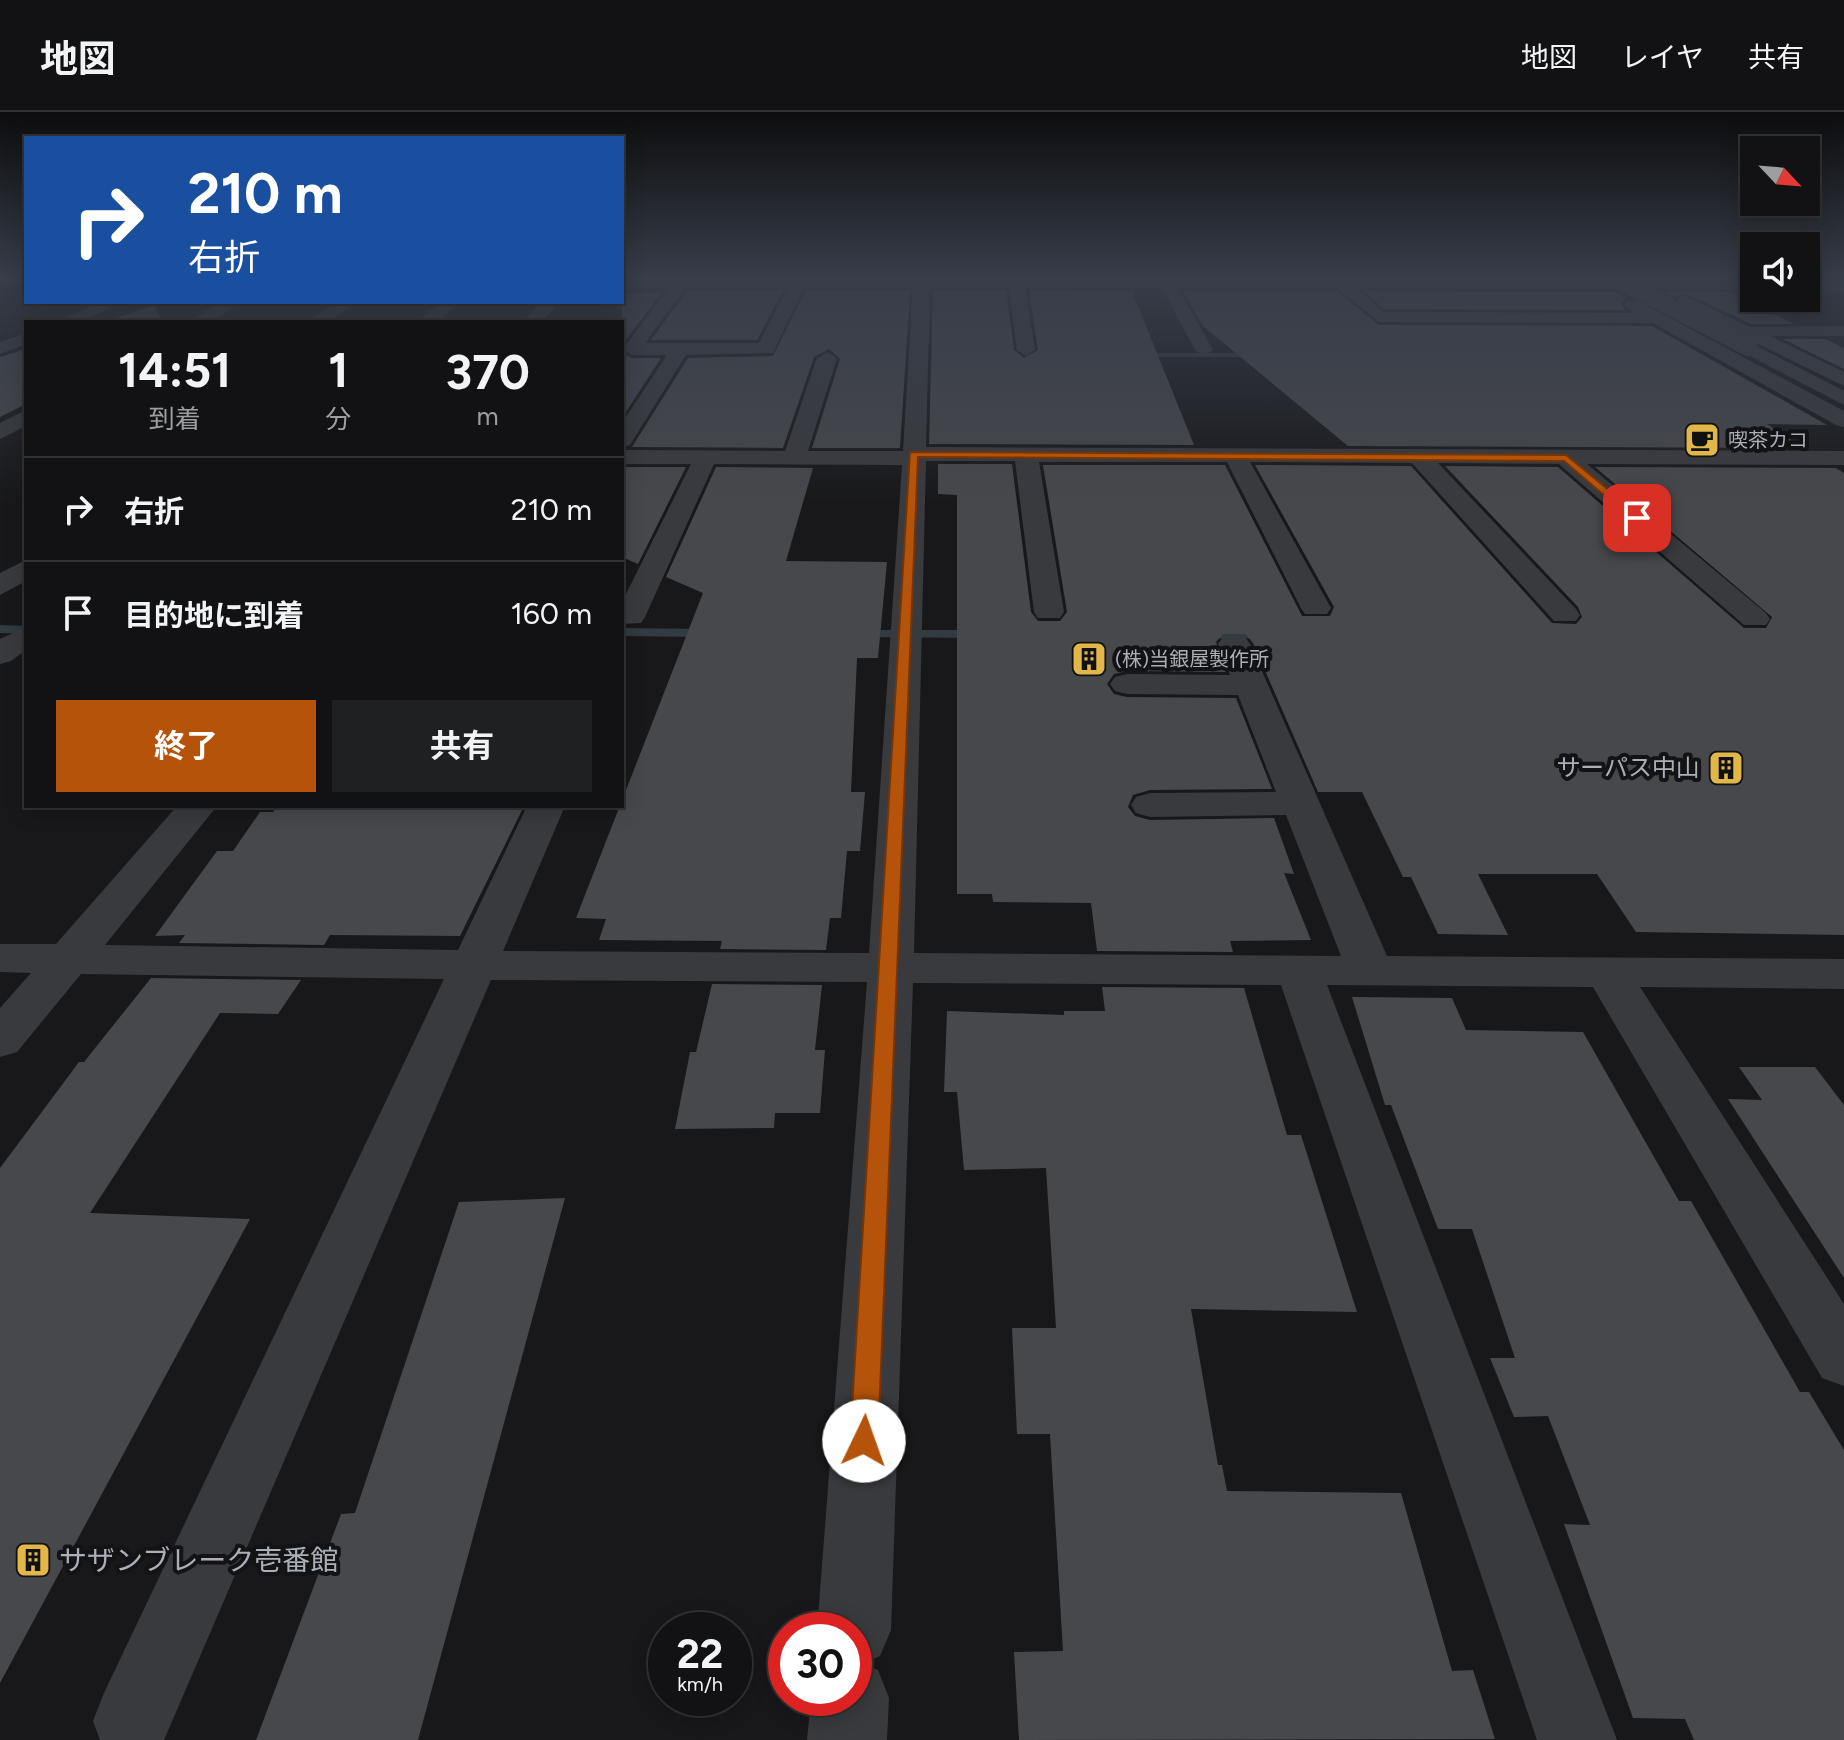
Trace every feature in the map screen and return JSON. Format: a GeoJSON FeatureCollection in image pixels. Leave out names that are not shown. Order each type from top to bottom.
{"type":"FeatureCollection","features":[{"type":"Feature","properties":{"kind":"street"},"geometry":{"type":"LineString","coordinates":[[624,437],[678,352]]}},
{"type":"Feature","properties":{"kind":"street"},"geometry":{"type":"LineString","coordinates":[[855,1612],[891,968],[918,352]]}},
{"type":"Feature","properties":{"kind":"street"},"geometry":{"type":"LineString","coordinates":[[1719,352],[1844,420]]}},
{"type":"Feature","properties":{"kind":"street"},"geometry":{"type":"LineString","coordinates":[[1767,352],[1844,399]]}},
{"type":"Feature","properties":{"kind":"street"},"geometry":{"type":"LineString","coordinates":[[1787,352],[1844,380]]}},
{"type":"Feature","properties":{"kind":"street"},"geometry":{"type":"LineString","coordinates":[[794,458],[827,358]]}},
{"type":"Feature","properties":{"kind":"street"},"geometry":{"type":"LineString","coordinates":[[0,432],[24,418]]}},
{"type":"Feature","properties":{"kind":"street"},"geometry":{"type":"LineString","coordinates":[[1026,455],[1049,612]]}},
{"type":"Feature","properties":{"kind":"street"},"geometry":{"type":"LineString","coordinates":[[1235,456],[1316,608]]}},
{"type":"Feature","properties":{"kind":"street"},"geometry":{"type":"LineString","coordinates":[[624,457],[1844,458]]}},
{"type":"Feature","properties":{"kind":"street"},"geometry":{"type":"LineString","coordinates":[[630,617],[706,457]]}},
{"type":"Feature","properties":{"kind":"street"},"geometry":{"type":"LineString","coordinates":[[1419,457],[1565,615]]}},
{"type":"Feature","properties":{"kind":"street"},"geometry":{"type":"LineString","coordinates":[[1566,458],[1755,619]]}},
{"type":"Feature","properties":{"kind":"street"},"geometry":{"type":"LineString","coordinates":[[0,586],[24,569]]}},
{"type":"Feature","properties":{"kind":"street"},"geometry":{"type":"LineString","coordinates":[[1234,644],[1369,968]]}},
{"type":"Feature","properties":{"kind":"street"},"geometry":{"type":"LineString","coordinates":[[1127,684],[1250,685]]}},
{"type":"Feature","properties":{"kind":"street"},"geometry":{"type":"LineString","coordinates":[[1150,805],[1298,803]]}},
{"type":"Feature","properties":{"kind":"street"},"geometry":{"type":"LineString","coordinates":[[0,1040],[196,808]]}},
{"type":"Feature","properties":{"kind":"street"},"geometry":{"type":"LineString","coordinates":[[132,1721],[477,965],[545,808]]}},
{"type":"Feature","properties":{"kind":"street"},"geometry":{"type":"LineString","coordinates":[[0,958],[477,965],[1369,968],[1844,974]]}},
{"type":"Feature","properties":{"kind":"street"},"geometry":{"type":"LineString","coordinates":[[1298,969],[1577,1740]]}},
{"type":"Feature","properties":{"kind":"street"},"geometry":{"type":"LineString","coordinates":[[1608,973],[1844,1358]]}},
{"type":"Feature","properties":{"kind":"street"},"geometry":{"type":"LineString","coordinates":[[847,1740],[849,1716]]}},
{"type":"Feature","properties":{"kind":"building"},"geometry":{"type":"Polygon","coordinates":[[[24,352],[24,405],[0,417],[0,357],[24,352]]]}},
{"type":"Feature","properties":{"kind":"building"},"geometry":{"type":"Polygon","coordinates":[[[775,352],[823,352],[814,357],[783,448],[632,447],[688,358],[773,356],[775,352]]]}},
{"type":"Feature","properties":{"kind":"building"},"geometry":{"type":"Polygon","coordinates":[[[832,352],[906,352],[900,448],[812,448],[840,359],[832,352]]]}},
{"type":"Feature","properties":{"kind":"building"},"geometry":{"type":"Polygon","coordinates":[[[931,352],[1016,352],[1024,358],[1035,352],[1157,352],[1194,445],[929,444],[931,352]]]}},
{"type":"Feature","properties":{"kind":"building"},"geometry":{"type":"Polygon","coordinates":[[[1234,352],[1698,352],[1827,425],[1767,424],[1804,448],[1348,446],[1234,352]]]}},
{"type":"Feature","properties":{"kind":"building"},"geometry":{"type":"Polygon","coordinates":[[[1809,352],[1844,352],[1844,369],[1809,352]]]}},
{"type":"Feature","properties":{"kind":"building"},"geometry":{"type":"Polygon","coordinates":[[[624,353],[632,358],[661,358],[624,415],[624,353]]]}},
{"type":"Feature","properties":{"kind":"building"},"geometry":{"type":"Polygon","coordinates":[[[938,464],[1012,464],[1031,612],[1038,621],[1060,621],[1067,612],[1043,465],[1225,465],[1302,616],[1330,616],[1334,607],[1255,465],[1411,466],[1552,623],[1576,624],[1582,617],[1578,607],[1445,466],[1558,467],[1744,628],[1766,628],[1772,617],[1595,467],[1836,468],[1844,473],[1844,935],[1636,932],[1597,874],[1478,874],[1508,935],[1438,934],[1411,877],[1403,877],[1362,792],[1318,792],[1253,643],[1245,634],[1223,634],[1216,642],[1226,672],[1127,671],[1114,674],[1107,684],[1114,694],[1127,697],[1236,698],[1272,789],[1150,790],[1133,795],[1128,807],[1135,816],[1150,820],[1274,818],[1294,874],[1284,873],[1311,940],[1230,941],[1233,952],[1097,951],[1091,903],[993,902],[992,894],[957,894],[957,495],[938,494],[938,464]]]}},
{"type":"Feature","properties":{"kind":"building"},"geometry":{"type":"Polygon","coordinates":[[[624,467],[686,467],[638,564],[624,558],[624,467]]]}},
{"type":"Feature","properties":{"kind":"building"},"geometry":{"type":"Polygon","coordinates":[[[716,467],[813,468],[786,561],[887,562],[878,658],[857,658],[851,792],[865,792],[860,851],[847,851],[841,918],[830,918],[826,950],[720,949],[722,941],[599,940],[606,919],[576,918],[619,808],[624,808],[624,795],[703,593],[666,577],[716,467]]]}},
{"type":"Feature","properties":{"kind":"building"},"geometry":{"type":"Polygon","coordinates":[[[276,808],[523,808],[460,936],[330,935],[324,945],[179,943],[185,935],[155,936],[217,851],[233,851],[260,812],[273,812],[276,808]]]}},
{"type":"Feature","properties":{"kind":"building"},"geometry":{"type":"Polygon","coordinates":[[[151,978],[301,980],[278,1014],[220,1013],[90,1213],[250,1219],[0,1683],[0,1168],[79,1062],[84,1062],[151,978]]]}},
{"type":"Feature","properties":{"kind":"building"},"geometry":{"type":"Polygon","coordinates":[[[712,984],[822,985],[815,1050],[825,1050],[820,1113],[775,1113],[774,1128],[675,1129],[690,1052],[696,1052],[712,984]]]}},
{"type":"Feature","properties":{"kind":"building"},"geometry":{"type":"Polygon","coordinates":[[[1102,987],[1244,988],[1287,1135],[1301,1135],[1357,1312],[1191,1309],[1218,1465],[1222,1465],[1227,1491],[1401,1493],[1452,1671],[1473,1670],[1495,1739],[1019,1740],[1014,1652],[1063,1651],[1050,1434],[1017,1434],[1012,1328],[1056,1328],[1046,1168],[964,1170],[957,1092],[944,1092],[947,1011],[1064,1015],[1064,1011],[1105,1011],[1102,987]]]}},
{"type":"Feature","properties":{"kind":"building"},"geometry":{"type":"Polygon","coordinates":[[[1352,997],[1452,998],[1466,1030],[1583,1032],[1679,1201],[1691,1201],[1800,1392],[1809,1392],[1844,1450],[1844,1740],[1694,1740],[1685,1719],[1633,1718],[1564,1524],[1590,1525],[1548,1416],[1514,1417],[1490,1358],[1515,1358],[1472,1229],[1438,1229],[1391,1105],[1385,1105],[1352,997]]]}},
{"type":"Feature","properties":{"kind":"building"},"geometry":{"type":"Polygon","coordinates":[[[1739,1067],[1815,1067],[1844,1105],[1844,1278],[1728,1099],[1762,1100],[1739,1067]]]}},
{"type":"Feature","properties":{"kind":"building"},"geometry":{"type":"Polygon","coordinates":[[[565,1198],[418,1740],[256,1740],[341,1514],[355,1513],[459,1202],[565,1198]]]}},
{"type":"Feature","properties":{"kind":"waterway"},"geometry":{"type":"LineString","coordinates":[[1135,355],[1261,355]]}},
{"type":"Feature","properties":{"kind":"waterway"},"geometry":{"type":"LineString","coordinates":[[0,629],[24,630]]}},
{"type":"Feature","properties":{"kind":"waterway"},"geometry":{"type":"LineString","coordinates":[[624,632],[709,633]]}},
{"type":"Feature","properties":{"kind":"waterway"},"geometry":{"type":"LineString","coordinates":[[859,633],[981,634]]}},
{"type":"Feature","properties":{"kind":"waterway"},"geometry":{"type":"LineString","coordinates":[[1199,635],[1269,635]]}},
{"type":"Feature","properties":{"kind":"place","name":"喫茶カコ"},"geometry":{"type":"Point","coordinates":[1702,440]}},
{"type":"Feature","properties":{"kind":"place","name":"(株)当銀屋製作所"},"geometry":{"type":"Point","coordinates":[1089,659]}},
{"type":"Feature","properties":{"kind":"place","name":"サーパス中山"},"geometry":{"type":"Point","coordinates":[1726,768]}},
{"type":"Feature","properties":{"kind":"place","name":"サザンブレーク壱番館"},"geometry":{"type":"Point","coordinates":[33,1560]}},
{"type":"Feature","properties":{"kind":"route"},"geometry":{"type":"LineString","coordinates":[[864,1441],[891,968],[914,454],[1566,458],[1637,518]]}}]}
